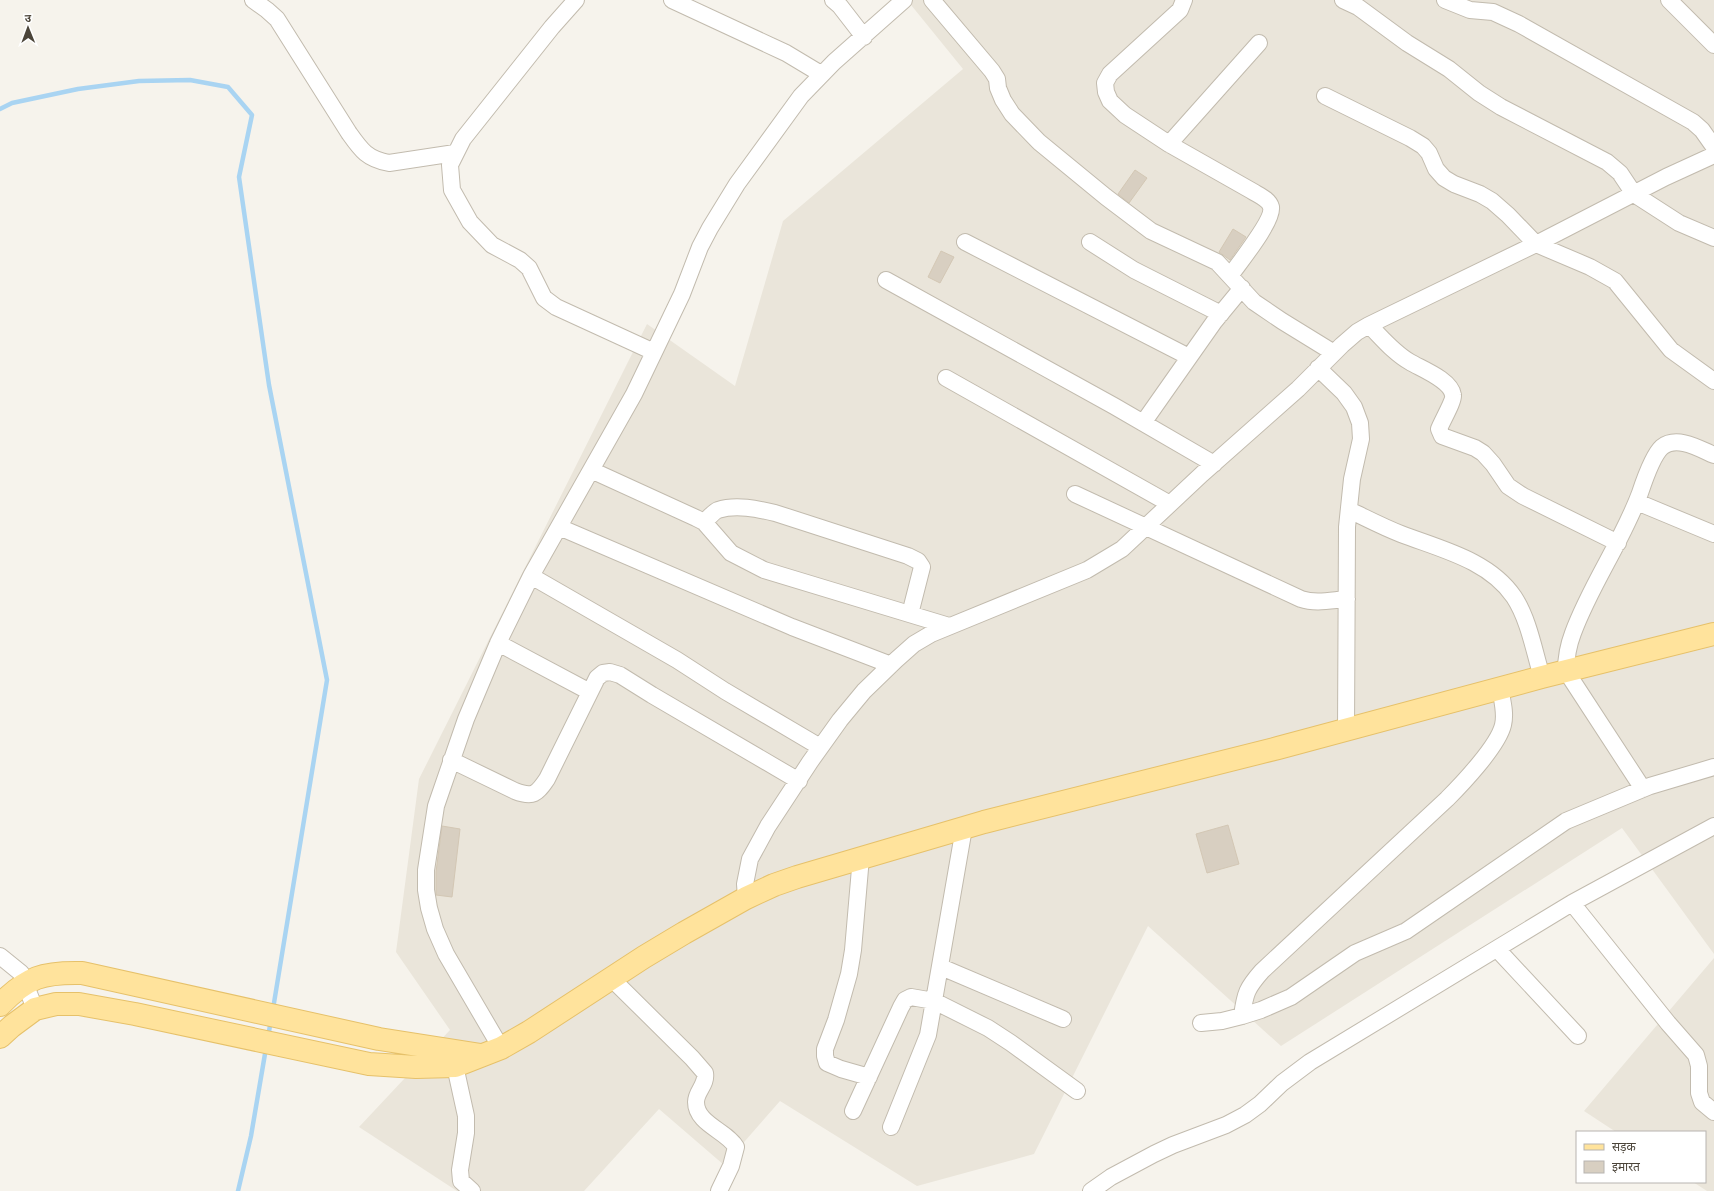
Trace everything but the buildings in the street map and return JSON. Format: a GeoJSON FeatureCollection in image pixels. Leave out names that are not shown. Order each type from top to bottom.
{"type":"FeatureCollection","features":[{"type":"Feature","properties":{"kind":"main road"},"geometry":{"type":"LineString","coordinates":[[0,1037],[35,1009],[56,1004],[79,1004],[135,1014],[370,1064],[416,1067],[455,1066],[491,1052],[529,1032],[611,978],[684,933],[746,898],[796,877],[964,828],[1346,730],[1542,677],[1714,634]]}},
{"type":"Feature","properties":{"kind":"main road"},"geometry":{"type":"LineString","coordinates":[[0,1005],[25,983],[42,976],[61,973],[82,973],[379,1039],[491,1052]]}},
{"type":"Feature","properties":{"kind":"street"},"geometry":{"type":"LineString","coordinates":[[253,0],[277,19],[349,133],[359,148],[368,156],[379,161],[389,163],[455,153]]}},
{"type":"Feature","properties":{"kind":"street"},"geometry":{"type":"LineString","coordinates":[[576,0],[552,27],[463,139],[450,165],[452,190],[470,222],[492,245],[520,260],[529,268],[544,298],[556,307],[654,352]]}},
{"type":"Feature","properties":{"kind":"street"},"geometry":{"type":"LineString","coordinates":[[672,0],[786,53],[821,74]]}},
{"type":"Feature","properties":{"kind":"street"},"geometry":{"type":"LineString","coordinates":[[833,0],[840,6],[864,37]]}},
{"type":"Feature","properties":{"kind":"street"},"geometry":{"type":"LineString","coordinates":[[491,1052],[435,929],[429,908],[426,870],[436,806],[451,760],[477,692],[498,643],[531,576],[631,400],[682,294],[700,247],[737,184],[801,96],[821,74],[904,0]]}},
{"type":"Feature","properties":{"kind":"street"},"geometry":{"type":"LineString","coordinates":[[932,0],[992,71],[997,79],[998,88],[1003,100],[1012,114],[1039,142],[1106,197],[1151,231],[1217,262],[1254,302],[1334,353]]}},
{"type":"Feature","properties":{"kind":"street"},"geometry":{"type":"LineString","coordinates":[[1184,0],[1180,10],[1110,74],[1105,83],[1106,92],[1110,101],[1140,125],[1169,144],[1252,191],[1266,200],[1271,206],[1271,213],[1258,237],[1230,276]]}},
{"type":"Feature","properties":{"kind":"street"},"geometry":{"type":"LineString","coordinates":[[1343,0],[1358,7],[1402,39],[1450,69],[1479,93],[1501,107],[1607,162],[1620,173],[1634,194],[1679,223],[1714,238]]}},
{"type":"Feature","properties":{"kind":"street"},"geometry":{"type":"LineString","coordinates":[[1445,0],[1470,10],[1493,12],[1519,24],[1693,122],[1702,130],[1714,147]]}},
{"type":"Feature","properties":{"kind":"street"},"geometry":{"type":"LineString","coordinates":[[1669,0],[1714,45]]}},
{"type":"Feature","properties":{"kind":"street"},"geometry":{"type":"LineString","coordinates":[[1169,144],[1259,43]]}},
{"type":"Feature","properties":{"kind":"street"},"geometry":{"type":"LineString","coordinates":[[1325,96],[1410,138],[1423,146],[1429,154],[1436,169],[1444,178],[1492,201],[1536,244],[1590,267],[1615,281],[1671,350],[1712,375]]}},
{"type":"Feature","properties":{"kind":"street"},"geometry":{"type":"LineString","coordinates":[[746,898],[745,884],[750,859],[768,826],[820,747],[850,707],[914,644],[949,626],[1087,570],[1122,549],[1298,389],[1318,368],[1357,332],[1714,155]]}},
{"type":"Feature","properties":{"kind":"street"},"geometry":{"type":"LineString","coordinates":[[965,242],[1190,357]]}},
{"type":"Feature","properties":{"kind":"street"},"geometry":{"type":"LineString","coordinates":[[1090,242],[1134,270],[1221,314]]}},
{"type":"Feature","properties":{"kind":"street"},"geometry":{"type":"LineString","coordinates":[[886,280],[1143,422],[1214,464]]}},
{"type":"Feature","properties":{"kind":"street"},"geometry":{"type":"LineString","coordinates":[[1143,422],[1221,314],[1242,288]]}},
{"type":"Feature","properties":{"kind":"street"},"geometry":{"type":"LineString","coordinates":[[1369,325],[1398,353],[1434,375],[1451,389],[1453,396],[1451,403],[1439,429],[1442,436],[1475,448],[1483,453],[1493,464],[1508,486],[1523,496],[1618,542]]}},
{"type":"Feature","properties":{"kind":"street"},"geometry":{"type":"LineString","coordinates":[[1318,368],[1344,393],[1354,407],[1360,423],[1361,439],[1352,479],[1349,510],[1346,730]]}},
{"type":"Feature","properties":{"kind":"street"},"geometry":{"type":"LineString","coordinates":[[946,378],[1170,504]]}},
{"type":"Feature","properties":{"kind":"street"},"geometry":{"type":"LineString","coordinates":[[1643,789],[1566,671],[1566,655],[1579,618],[1637,502],[1646,475],[1662,447],[1670,443],[1681,443],[1714,455]]}},
{"type":"Feature","properties":{"kind":"street"},"geometry":{"type":"LineString","coordinates":[[591,470],[704,522],[731,553],[764,570],[949,626]]}},
{"type":"Feature","properties":{"kind":"street"},"geometry":{"type":"LineString","coordinates":[[1075,494],[1305,601],[1320,602],[1347,598]]}},
{"type":"Feature","properties":{"kind":"street"},"geometry":{"type":"LineString","coordinates":[[1637,502],[1714,534]]}},
{"type":"Feature","properties":{"kind":"street"},"geometry":{"type":"LineString","coordinates":[[704,522],[717,510],[731,508],[758,510],[775,513],[908,556],[918,561],[922,567],[910,614]]}},
{"type":"Feature","properties":{"kind":"street"},"geometry":{"type":"LineString","coordinates":[[1349,510],[1400,534],[1469,560],[1501,581],[1514,596],[1522,612],[1542,677]]}},
{"type":"Feature","properties":{"kind":"street"},"geometry":{"type":"LineString","coordinates":[[559,527],[792,627],[891,665]]}},
{"type":"Feature","properties":{"kind":"street"},"geometry":{"type":"LineString","coordinates":[[531,576],[677,660],[725,691],[820,747]]}},
{"type":"Feature","properties":{"kind":"street"},"geometry":{"type":"LineString","coordinates":[[498,643],[590,692]]}},
{"type":"Feature","properties":{"kind":"street"},"geometry":{"type":"LineString","coordinates":[[451,760],[515,791],[526,795],[534,794],[540,790],[547,779],[598,678],[603,673],[610,672],[620,675],[799,781]]}},
{"type":"Feature","properties":{"kind":"street"},"geometry":{"type":"LineString","coordinates":[[1242,1016],[1245,995],[1251,984],[1262,971],[1441,805],[1472,772],[1495,741],[1503,726],[1504,712],[1500,688]]}},
{"type":"Feature","properties":{"kind":"street"},"geometry":{"type":"LineString","coordinates":[[1201,1023],[1222,1021],[1242,1016],[1261,1010],[1291,997],[1355,953],[1406,931],[1560,825],[1643,789],[1667,780],[1714,767]]}},
{"type":"Feature","properties":{"kind":"street"},"geometry":{"type":"LineString","coordinates":[[1091,1191],[1111,1177],[1173,1144],[1226,1125],[1245,1114],[1260,1104],[1282,1083],[1310,1062],[1572,902],[1714,826]]}},
{"type":"Feature","properties":{"kind":"street"},"geometry":{"type":"LineString","coordinates":[[891,1127],[928,1035],[964,828]]}},
{"type":"Feature","properties":{"kind":"street"},"geometry":{"type":"LineString","coordinates":[[861,858],[853,950],[849,974],[825,1056],[827,1063],[833,1066],[869,1077]]}},
{"type":"Feature","properties":{"kind":"street"},"geometry":{"type":"LineString","coordinates":[[1572,902],[1668,1023],[1696,1055],[1699,1066],[1699,1093],[1702,1102],[1714,1112]]}},
{"type":"Feature","properties":{"kind":"street"},"geometry":{"type":"LineString","coordinates":[[1497,949],[1578,1036]]}},
{"type":"Feature","properties":{"kind":"street"},"geometry":{"type":"LineString","coordinates":[[0,956],[21,973],[35,1009]]}},
{"type":"Feature","properties":{"kind":"street"},"geometry":{"type":"LineString","coordinates":[[941,967],[1063,1019]]}},
{"type":"Feature","properties":{"kind":"street"},"geometry":{"type":"LineString","coordinates":[[611,978],[692,1058],[705,1073],[704,1085],[696,1102],[698,1112],[721,1133],[732,1140],[736,1147],[731,1166],[719,1191]]}},
{"type":"Feature","properties":{"kind":"street"},"geometry":{"type":"LineString","coordinates":[[853,1111],[905,1000],[911,997],[934,1001],[999,1035],[1077,1091]]}},
{"type":"Feature","properties":{"kind":"street"},"geometry":{"type":"LineString","coordinates":[[455,1066],[466,1116],[466,1133],[460,1170],[462,1181],[472,1191]]}},
{"type":"Feature","properties":{"kind":"shaded area"},"geometry":{"type":"Polygon","coordinates":[[[907,0],[1714,0],[1714,954],[1622,828],[1281,1046],[1148,926],[1034,1154],[917,1186],[780,1101],[724,1165],[659,1109],[584,1191],[457,1191],[359,1127],[450,1030],[396,952],[419,779],[647,324],[735,386],[783,221],[963,69],[907,0]]]}},
{"type":"Feature","properties":{"kind":"shaded area"},"geometry":{"type":"Polygon","coordinates":[[[1714,958],[1714,1191],[1707,1191],[1695,1183],[1706,1183],[1706,1131],[1614,1131],[1584,1111],[1714,958]]]}},
{"type":"Feature","properties":{"kind":"waterway"},"geometry":{"type":"LineString","coordinates":[[0,109],[12,103],[78,89],[139,81],[190,80],[228,87],[252,115],[239,177],[269,385],[327,680],[273,1009]]}},
{"type":"Feature","properties":{"kind":"waterway"},"geometry":{"type":"LineString","coordinates":[[268,1037],[271,1020]]}},
{"type":"Feature","properties":{"kind":"waterway"},"geometry":{"type":"LineString","coordinates":[[238,1191],[251,1136],[266,1048]]}}]}
